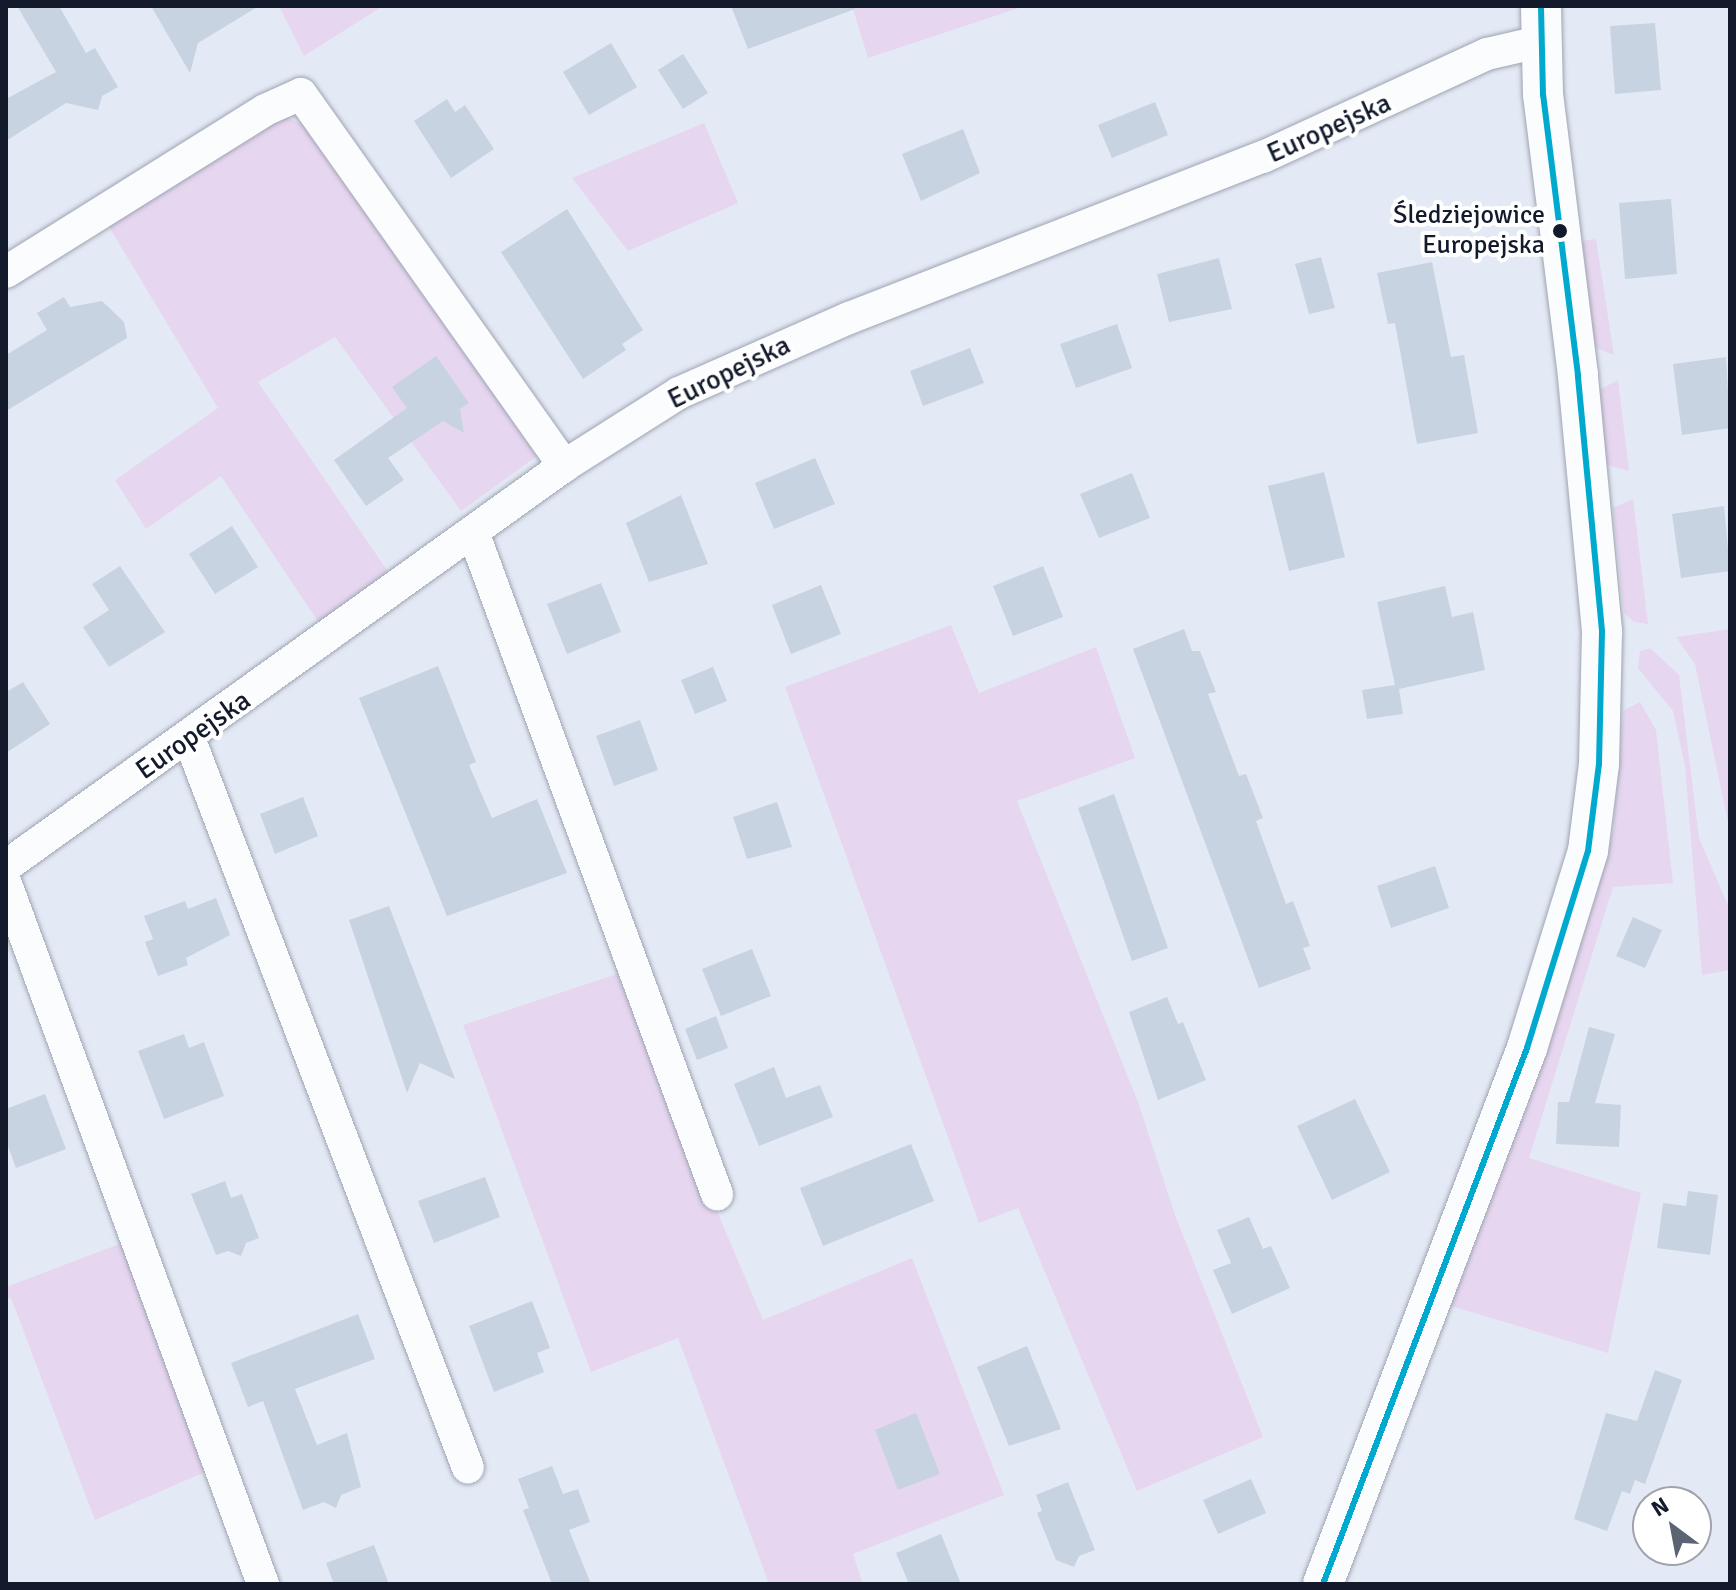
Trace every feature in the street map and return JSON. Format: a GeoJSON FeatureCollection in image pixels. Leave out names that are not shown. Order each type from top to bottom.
{"type":"FeatureCollection","features":[{"type":"Feature","properties":{"kind":"street","name":"Europejska"},"geometry":{"type":"LineString","coordinates":[[6,866],[189,738],[564,466],[719,372],[1263,157],[1487,54],[1540,24]]}},
{"type":"Feature","properties":{"kind":"street"},"geometry":{"type":"LineString","coordinates":[[1323,1584],[1527,1048],[1588,851],[1599,764],[1602,631],[1540,24]]}},
{"type":"Feature","properties":{"kind":"street"},"geometry":{"type":"LineString","coordinates":[[6,272],[265,110],[301,94],[564,466]]}},
{"type":"Feature","properties":{"kind":"street"},"geometry":{"type":"LineString","coordinates":[[473,532],[717,1194]]}},
{"type":"Feature","properties":{"kind":"street"},"geometry":{"type":"LineString","coordinates":[[189,738],[468,1468]]}},
{"type":"Feature","properties":{"kind":"street"},"geometry":{"type":"LineString","coordinates":[[6,884],[263,1584]]}},
{"type":"Feature","properties":{"kind":"shaded area"},"geometry":{"type":"Polygon","coordinates":[[[279,6],[383,6],[304,56],[279,6]]]}},
{"type":"Feature","properties":{"kind":"shaded area"},"geometry":{"type":"Polygon","coordinates":[[[852,6],[1025,6],[868,58],[852,6]]]}},
{"type":"Feature","properties":{"kind":"shaded area"},"geometry":{"type":"Polygon","coordinates":[[[287,118],[303,124],[540,454],[461,511],[335,337],[258,382],[389,573],[319,623],[221,476],[146,529],[115,480],[218,408],[106,222],[269,121],[287,118]]]}},
{"type":"Feature","properties":{"kind":"shaded area"},"geometry":{"type":"Polygon","coordinates":[[[704,123],[738,203],[628,251],[572,178],[704,123]]]}},
{"type":"Feature","properties":{"kind":"shaded area"},"geometry":{"type":"Polygon","coordinates":[[[1596,239],[1614,355],[1594,347],[1581,241],[1596,239]]]}},
{"type":"Feature","properties":{"kind":"shaded area"},"geometry":{"type":"Polygon","coordinates":[[[1618,380],[1629,471],[1607,465],[1599,390],[1618,380]]]}},
{"type":"Feature","properties":{"kind":"shaded area"},"geometry":{"type":"Polygon","coordinates":[[[1633,499],[1648,624],[1634,622],[1624,613],[1613,508],[1633,499]]]}},
{"type":"Feature","properties":{"kind":"shaded area"},"geometry":{"type":"Polygon","coordinates":[[[951,625],[979,693],[1096,647],[1135,758],[1017,801],[1138,1102],[1175,1215],[1263,1437],[1137,1491],[1018,1208],[979,1223],[785,687],[951,625]]]}},
{"type":"Feature","properties":{"kind":"shaded area"},"geometry":{"type":"Polygon","coordinates":[[[1730,629],[1729,827],[1695,664],[1676,637],[1730,629]]]}},
{"type":"Feature","properties":{"kind":"shaded area"},"geometry":{"type":"Polygon","coordinates":[[[1650,648],[1679,675],[1699,838],[1730,910],[1730,970],[1702,975],[1685,766],[1673,711],[1638,668],[1640,651],[1650,648]]]}},
{"type":"Feature","properties":{"kind":"shaded area"},"geometry":{"type":"Polygon","coordinates":[[[1640,702],[1656,730],[1673,883],[1613,887],[1529,1158],[1641,1193],[1608,1353],[1448,1305],[1550,1036],[1592,908],[1613,832],[1623,711],[1640,702]]]}},
{"type":"Feature","properties":{"kind":"shaded area"},"geometry":{"type":"Polygon","coordinates":[[[617,974],[763,1320],[912,1258],[1004,1495],[853,1554],[863,1584],[769,1584],[678,1338],[591,1372],[463,1025],[617,974]]]}},
{"type":"Feature","properties":{"kind":"shaded area"},"geometry":{"type":"Polygon","coordinates":[[[130,1240],[207,1471],[95,1520],[11,1298],[6,1299],[6,1287],[130,1240]]]}},
{"type":"Feature","properties":{"kind":"building"},"geometry":{"type":"Polygon","coordinates":[[[17,6],[59,6],[86,53],[95,48],[118,87],[102,96],[98,110],[66,103],[6,141],[6,99],[56,72],[17,6]]]}},
{"type":"Feature","properties":{"kind":"building"},"geometry":{"type":"Polygon","coordinates":[[[151,6],[259,6],[198,43],[190,73],[151,6]]]}},
{"type":"Feature","properties":{"kind":"building"},"geometry":{"type":"Polygon","coordinates":[[[731,6],[855,6],[855,9],[748,49],[731,6]]]}},
{"type":"Feature","properties":{"kind":"building"},"geometry":{"type":"Polygon","coordinates":[[[1655,23],[1661,90],[1615,94],[1610,26],[1655,23]]]}},
{"type":"Feature","properties":{"kind":"building"},"geometry":{"type":"Polygon","coordinates":[[[611,43],[637,87],[589,115],[563,72],[611,43]]]}},
{"type":"Feature","properties":{"kind":"building"},"geometry":{"type":"Polygon","coordinates":[[[683,54],[708,93],[683,109],[658,70],[683,54]]]}},
{"type":"Feature","properties":{"kind":"building"},"geometry":{"type":"Polygon","coordinates":[[[447,99],[455,112],[465,105],[494,149],[451,178],[414,121],[447,99]]]}},
{"type":"Feature","properties":{"kind":"building"},"geometry":{"type":"Polygon","coordinates":[[[1155,102],[1168,135],[1112,158],[1098,125],[1155,102]]]}},
{"type":"Feature","properties":{"kind":"building"},"geometry":{"type":"Polygon","coordinates":[[[963,129],[980,173],[921,201],[902,154],[963,129]]]}},
{"type":"Feature","properties":{"kind":"building"},"geometry":{"type":"Polygon","coordinates":[[[1671,199],[1677,274],[1625,279],[1619,203],[1671,199]]]}},
{"type":"Feature","properties":{"kind":"building"},"geometry":{"type":"Polygon","coordinates":[[[567,209],[643,330],[622,344],[626,350],[583,379],[501,252],[567,209]]]}},
{"type":"Feature","properties":{"kind":"building"},"geometry":{"type":"Polygon","coordinates":[[[1321,257],[1335,308],[1309,314],[1295,264],[1321,257]]]}},
{"type":"Feature","properties":{"kind":"building"},"geometry":{"type":"Polygon","coordinates":[[[1219,258],[1232,309],[1169,322],[1157,274],[1219,258]]]}},
{"type":"Feature","properties":{"kind":"building"},"geometry":{"type":"Polygon","coordinates":[[[1432,262],[1451,357],[1464,355],[1478,433],[1417,444],[1395,323],[1388,324],[1377,273],[1432,262]]]}},
{"type":"Feature","properties":{"kind":"building"},"geometry":{"type":"Polygon","coordinates":[[[64,297],[70,307],[102,301],[124,322],[127,338],[6,411],[6,355],[47,330],[37,313],[64,297]]]}},
{"type":"Feature","properties":{"kind":"building"},"geometry":{"type":"Polygon","coordinates":[[[1117,324],[1132,368],[1076,388],[1060,344],[1117,324]]]}},
{"type":"Feature","properties":{"kind":"building"},"geometry":{"type":"Polygon","coordinates":[[[970,348],[984,383],[923,406],[910,371],[970,348]]]}},
{"type":"Feature","properties":{"kind":"building"},"geometry":{"type":"Polygon","coordinates":[[[436,356],[469,403],[460,409],[464,433],[443,421],[388,458],[404,480],[366,506],[334,460],[407,408],[392,387],[436,356]]]}},
{"type":"Feature","properties":{"kind":"building"},"geometry":{"type":"Polygon","coordinates":[[[1726,357],[1730,428],[1682,435],[1673,364],[1726,357]]]}},
{"type":"Feature","properties":{"kind":"building"},"geometry":{"type":"Polygon","coordinates":[[[815,458],[835,504],[774,529],[755,483],[815,458]]]}},
{"type":"Feature","properties":{"kind":"building"},"geometry":{"type":"Polygon","coordinates":[[[1324,472],[1345,557],[1289,571],[1268,486],[1324,472]]]}},
{"type":"Feature","properties":{"kind":"building"},"geometry":{"type":"Polygon","coordinates":[[[1132,473],[1150,518],[1099,538],[1080,494],[1132,473]]]}},
{"type":"Feature","properties":{"kind":"building"},"geometry":{"type":"Polygon","coordinates":[[[681,495],[708,564],[649,582],[626,523],[681,495]]]}},
{"type":"Feature","properties":{"kind":"building"},"geometry":{"type":"Polygon","coordinates":[[[1724,506],[1730,571],[1681,578],[1672,514],[1724,506]]]}},
{"type":"Feature","properties":{"kind":"building"},"geometry":{"type":"Polygon","coordinates":[[[232,526],[258,567],[215,594],[189,554],[232,526]]]}},
{"type":"Feature","properties":{"kind":"building"},"geometry":{"type":"Polygon","coordinates":[[[120,566],[165,632],[109,667],[83,627],[109,610],[92,584],[120,566]]]}},
{"type":"Feature","properties":{"kind":"building"},"geometry":{"type":"Polygon","coordinates":[[[1043,566],[1063,617],[1013,636],[993,586],[1043,566]]]}},
{"type":"Feature","properties":{"kind":"building"},"geometry":{"type":"Polygon","coordinates":[[[601,583],[621,632],[567,654],[547,604],[601,583]]]}},
{"type":"Feature","properties":{"kind":"building"},"geometry":{"type":"Polygon","coordinates":[[[821,585],[841,634],[791,654],[772,605],[821,585]]]}},
{"type":"Feature","properties":{"kind":"building"},"geometry":{"type":"Polygon","coordinates":[[[1445,586],[1452,617],[1473,612],[1485,670],[1399,689],[1403,714],[1367,719],[1362,690],[1395,685],[1377,602],[1445,586]]]}},
{"type":"Feature","properties":{"kind":"building"},"geometry":{"type":"Polygon","coordinates":[[[1184,629],[1192,651],[1200,651],[1216,692],[1208,694],[1239,776],[1246,774],[1263,818],[1256,821],[1286,904],[1293,901],[1310,946],[1303,948],[1311,969],[1259,988],[1133,649],[1184,629]]]}},
{"type":"Feature","properties":{"kind":"building"},"geometry":{"type":"Polygon","coordinates":[[[438,666],[476,762],[469,765],[492,818],[537,799],[567,873],[447,916],[359,698],[438,666]]]}},
{"type":"Feature","properties":{"kind":"building"},"geometry":{"type":"Polygon","coordinates":[[[713,667],[727,701],[695,714],[681,680],[713,667]]]}},
{"type":"Feature","properties":{"kind":"building"},"geometry":{"type":"Polygon","coordinates":[[[23,682],[50,724],[6,753],[6,692],[23,682]]]}},
{"type":"Feature","properties":{"kind":"building"},"geometry":{"type":"Polygon","coordinates":[[[640,720],[658,770],[614,786],[596,736],[640,720]]]}},
{"type":"Feature","properties":{"kind":"building"},"geometry":{"type":"Polygon","coordinates":[[[1114,794],[1168,948],[1132,961],[1078,808],[1114,794]]]}},
{"type":"Feature","properties":{"kind":"building"},"geometry":{"type":"Polygon","coordinates":[[[303,797],[318,836],[275,854],[260,814],[303,797]]]}},
{"type":"Feature","properties":{"kind":"building"},"geometry":{"type":"Polygon","coordinates":[[[777,802],[792,847],[747,859],[733,817],[777,802]]]}},
{"type":"Feature","properties":{"kind":"building"},"geometry":{"type":"Polygon","coordinates":[[[1435,866],[1449,908],[1391,928],[1377,886],[1435,866]]]}},
{"type":"Feature","properties":{"kind":"building"},"geometry":{"type":"Polygon","coordinates":[[[216,898],[230,935],[186,958],[188,965],[158,976],[145,942],[153,939],[144,916],[185,901],[188,909],[216,898]]]}},
{"type":"Feature","properties":{"kind":"building"},"geometry":{"type":"Polygon","coordinates":[[[389,906],[455,1079],[420,1063],[407,1093],[349,920],[389,906]]]}},
{"type":"Feature","properties":{"kind":"building"},"geometry":{"type":"Polygon","coordinates":[[[1633,917],[1662,930],[1645,968],[1616,956],[1633,917]]]}},
{"type":"Feature","properties":{"kind":"building"},"geometry":{"type":"Polygon","coordinates":[[[752,949],[771,996],[721,1016],[702,969],[752,949]]]}},
{"type":"Feature","properties":{"kind":"building"},"geometry":{"type":"Polygon","coordinates":[[[1167,997],[1178,1024],[1183,1022],[1206,1080],[1158,1100],[1129,1012],[1167,997]]]}},
{"type":"Feature","properties":{"kind":"building"},"geometry":{"type":"Polygon","coordinates":[[[716,1016],[728,1048],[697,1060],[685,1029],[716,1016]]]}},
{"type":"Feature","properties":{"kind":"building"},"geometry":{"type":"Polygon","coordinates":[[[1589,1027],[1615,1034],[1595,1103],[1621,1105],[1619,1147],[1556,1144],[1558,1102],[1569,1102],[1589,1027]]]}},
{"type":"Feature","properties":{"kind":"building"},"geometry":{"type":"Polygon","coordinates":[[[184,1034],[189,1048],[204,1042],[224,1096],[164,1119],[138,1051],[184,1034]]]}},
{"type":"Feature","properties":{"kind":"building"},"geometry":{"type":"Polygon","coordinates":[[[774,1067],[786,1098],[820,1085],[833,1117],[759,1146],[734,1084],[774,1067]]]}},
{"type":"Feature","properties":{"kind":"building"},"geometry":{"type":"Polygon","coordinates":[[[45,1094],[66,1149],[16,1168],[6,1141],[6,1109],[45,1094]]]}},
{"type":"Feature","properties":{"kind":"building"},"geometry":{"type":"Polygon","coordinates":[[[1355,1099],[1390,1172],[1332,1200],[1297,1126],[1355,1099]]]}},
{"type":"Feature","properties":{"kind":"building"},"geometry":{"type":"Polygon","coordinates":[[[911,1144],[934,1201],[823,1246],[800,1188],[911,1144]]]}},
{"type":"Feature","properties":{"kind":"building"},"geometry":{"type":"Polygon","coordinates":[[[485,1177],[500,1217],[434,1243],[418,1201],[485,1177]]]}},
{"type":"Feature","properties":{"kind":"building"},"geometry":{"type":"Polygon","coordinates":[[[225,1181],[231,1198],[242,1194],[259,1238],[246,1243],[241,1256],[228,1251],[216,1255],[191,1194],[225,1181]]]}},
{"type":"Feature","properties":{"kind":"building"},"geometry":{"type":"Polygon","coordinates":[[[1688,1191],[1718,1195],[1710,1255],[1657,1248],[1663,1203],[1686,1206],[1688,1191]]]}},
{"type":"Feature","properties":{"kind":"building"},"geometry":{"type":"Polygon","coordinates":[[[1249,1217],[1263,1249],[1271,1246],[1290,1288],[1232,1314],[1213,1270],[1231,1263],[1217,1230],[1249,1217]]]}},
{"type":"Feature","properties":{"kind":"building"},"geometry":{"type":"Polygon","coordinates":[[[532,1301],[550,1348],[537,1353],[544,1372],[494,1392],[469,1326],[532,1301]]]}},
{"type":"Feature","properties":{"kind":"building"},"geometry":{"type":"Polygon","coordinates":[[[358,1314],[375,1359],[295,1389],[317,1445],[347,1433],[361,1487],[341,1495],[336,1508],[324,1502],[303,1510],[263,1401],[248,1407],[231,1363],[358,1314]]]}},
{"type":"Feature","properties":{"kind":"building"},"geometry":{"type":"Polygon","coordinates":[[[1027,1346],[1061,1429],[1009,1446],[977,1367],[1027,1346]]]}},
{"type":"Feature","properties":{"kind":"building"},"geometry":{"type":"Polygon","coordinates":[[[1655,1370],[1682,1380],[1645,1484],[1635,1480],[1630,1494],[1622,1491],[1607,1531],[1574,1519],[1606,1413],[1637,1421],[1655,1370]]]}},
{"type":"Feature","properties":{"kind":"building"},"geometry":{"type":"Polygon","coordinates":[[[916,1413],[940,1474],[898,1490],[875,1430],[916,1413]]]}},
{"type":"Feature","properties":{"kind":"building"},"geometry":{"type":"Polygon","coordinates":[[[552,1466],[563,1494],[578,1489],[590,1522],[569,1530],[591,1584],[552,1584],[523,1510],[529,1508],[518,1479],[552,1466]]]}},
{"type":"Feature","properties":{"kind":"building"},"geometry":{"type":"Polygon","coordinates":[[[1251,1479],[1266,1513],[1218,1534],[1203,1500],[1251,1479]]]}},
{"type":"Feature","properties":{"kind":"building"},"geometry":{"type":"Polygon","coordinates":[[[1068,1482],[1095,1550],[1079,1556],[1074,1567],[1056,1560],[1037,1513],[1042,1511],[1036,1495],[1068,1482]]]}},
{"type":"Feature","properties":{"kind":"building"},"geometry":{"type":"Polygon","coordinates":[[[941,1534],[961,1584],[909,1584],[896,1553],[941,1534]]]}},
{"type":"Feature","properties":{"kind":"building"},"geometry":{"type":"Polygon","coordinates":[[[374,1545],[389,1584],[334,1584],[326,1563],[374,1545]]]}},
{"type":"Feature","properties":{"kind":"transit line"},"geometry":{"type":"LineString","coordinates":[[1323,1584],[1527,1048],[1588,851],[1599,764],[1602,631],[1578,375],[1543,95],[1541,6]]}},
{"type":"Feature","properties":{"kind":"place","name":"Śledziejowice Europejska"},"geometry":{"type":"Point","coordinates":[1560,231]}}]}
